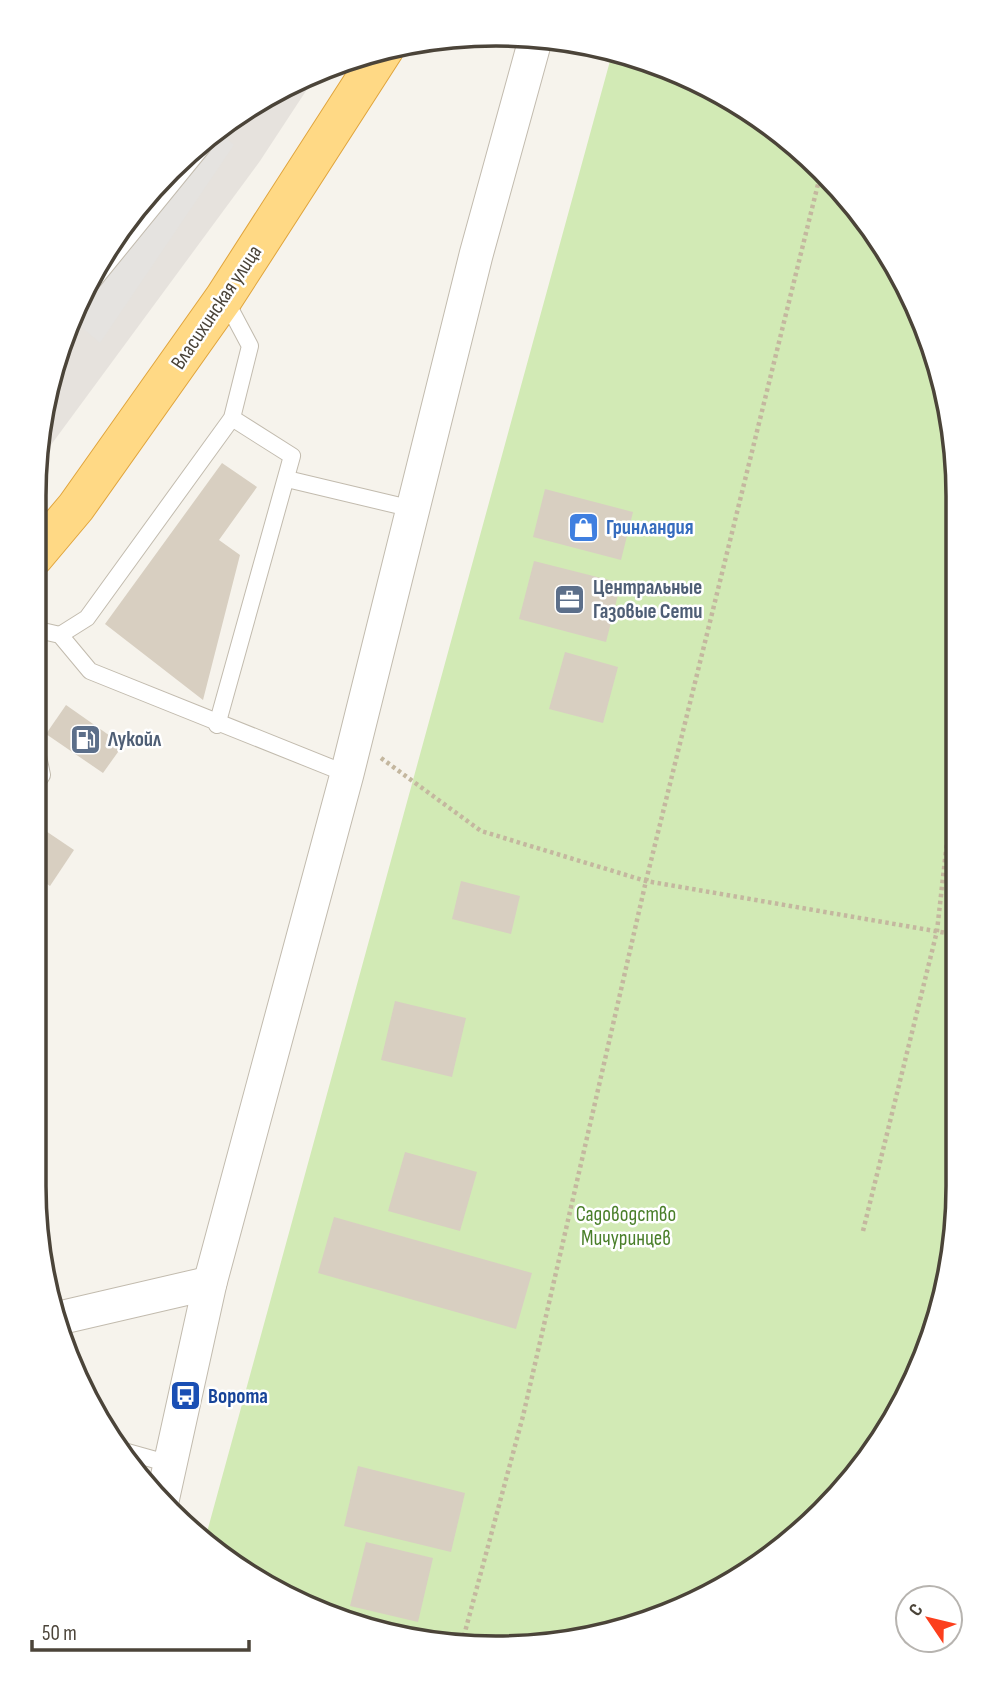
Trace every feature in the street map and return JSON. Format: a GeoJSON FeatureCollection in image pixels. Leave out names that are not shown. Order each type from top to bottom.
{"type":"FeatureCollection","features":[{"type":"Feature","properties":{"kind":"highway","name":"Власихинская улица"},"geometry":{"type":"LineString","coordinates":[[46,543],[76,508],[224,298],[377,61]]}},
{"type":"Feature","properties":{"kind":"street"},"geometry":{"type":"LineString","coordinates":[[164,1491],[210,1283],[347,774],[476,254],[533,47]]}},
{"type":"Feature","properties":{"kind":"street"},"geometry":{"type":"LineString","coordinates":[[65,1318],[210,1283]]}},
{"type":"Feature","properties":{"kind":"lane"},"geometry":{"type":"LineString","coordinates":[[117,252],[181,174]]}},
{"type":"Feature","properties":{"kind":"lane"},"geometry":{"type":"LineString","coordinates":[[60,635],[87,618],[232,418],[250,346],[224,298]]}},
{"type":"Feature","properties":{"kind":"lane"},"geometry":{"type":"LineString","coordinates":[[217,725],[292,456],[232,418]]}},
{"type":"Feature","properties":{"kind":"lane"},"geometry":{"type":"LineString","coordinates":[[287,479],[413,509]]}},
{"type":"Feature","properties":{"kind":"lane"},"geometry":{"type":"LineString","coordinates":[[46,632],[60,635],[90,671],[217,725],[347,774]]}},
{"type":"Feature","properties":{"kind":"lane"},"geometry":{"type":"LineString","coordinates":[[139,1460],[170,1464]]}},
{"type":"Feature","properties":{"kind":"path"},"geometry":{"type":"LineString","coordinates":[[464,1636],[523,1416],[646,881],[819,181]]}},
{"type":"Feature","properties":{"kind":"path"},"geometry":{"type":"LineString","coordinates":[[355,739],[481,831],[646,881],[946,933]]}},
{"type":"Feature","properties":{"kind":"path"},"geometry":{"type":"LineString","coordinates":[[863,1231],[937,931],[946,850]]}},
{"type":"Feature","properties":{"kind":"shaded area"},"geometry":{"type":"Polygon","coordinates":[[[309,87],[260,161],[48,449],[54,408],[69,351],[92,297],[121,246],[157,199],[199,157],[246,121],[309,87]]]}},
{"type":"Feature","properties":{"kind":"shaded area"},"geometry":{"type":"Polygon","coordinates":[[[225,137],[234,145],[100,343],[79,325],[121,246],[177,177],[225,137]]]}},
{"type":"Feature","properties":{"kind":"green space","name":"Садоводство Мичуринцев"},"geometry":{"type":"Polygon","coordinates":[[[610,60],[641,69],[695,92],[746,121],[793,157],[835,199],[871,246],[900,297],[923,351],[938,408],[946,467],[946,1215],[938,1274],[923,1331],[900,1385],[871,1436],[815,1505],[770,1543],[721,1576],[668,1602],[613,1621],[525,1636],[467,1636],[408,1628],[351,1613],[297,1590],[246,1561],[207,1531],[610,60]]]}},
{"type":"Feature","properties":{"kind":"building"},"geometry":{"type":"Polygon","coordinates":[[[222,463],[257,487],[219,540],[240,555],[203,700],[105,624],[222,463]]]}},
{"type":"Feature","properties":{"kind":"building"},"geometry":{"type":"Polygon","coordinates":[[[545,489],[633,512],[621,560],[533,537],[545,489]]]}},
{"type":"Feature","properties":{"kind":"building"},"geometry":{"type":"Polygon","coordinates":[[[534,561],[621,583],[606,642],[519,619],[534,561]]]}},
{"type":"Feature","properties":{"kind":"building"},"geometry":{"type":"Polygon","coordinates":[[[565,652],[618,667],[603,723],[549,709],[565,652]]]}},
{"type":"Feature","properties":{"kind":"building","name":"Лукойл"},"geometry":{"type":"Polygon","coordinates":[[[66,705],[123,745],[103,773],[46,734],[66,705]]]}},
{"type":"Feature","properties":{"kind":"building"},"geometry":{"type":"Polygon","coordinates":[[[46,831],[74,850],[50,886],[46,883],[46,831]]]}},
{"type":"Feature","properties":{"kind":"building"},"geometry":{"type":"Polygon","coordinates":[[[461,881],[520,896],[511,934],[452,919],[461,881]]]}},
{"type":"Feature","properties":{"kind":"building"},"geometry":{"type":"Polygon","coordinates":[[[395,1001],[466,1018],[452,1077],[381,1060],[395,1001]]]}},
{"type":"Feature","properties":{"kind":"building"},"geometry":{"type":"Polygon","coordinates":[[[405,1152],[477,1172],[460,1231],[388,1211],[405,1152]]]}},
{"type":"Feature","properties":{"kind":"building"},"geometry":{"type":"Polygon","coordinates":[[[334,1217],[532,1273],[516,1329],[318,1273],[334,1217]]]}},
{"type":"Feature","properties":{"kind":"building"},"geometry":{"type":"Polygon","coordinates":[[[358,1466],[465,1493],[451,1552],[344,1526],[358,1466]]]}},
{"type":"Feature","properties":{"kind":"building"},"geometry":{"type":"Polygon","coordinates":[[[366,1542],[433,1558],[418,1622],[350,1606],[366,1542]]]}},
{"type":"Feature","properties":{"kind":"place","name":"Гринландия"},"geometry":{"type":"Point","coordinates":[583,527]}},
{"type":"Feature","properties":{"kind":"place","name":"Центральные Газовые Сети"},"geometry":{"type":"Point","coordinates":[570,599]}},
{"type":"Feature","properties":{"kind":"place","name":"Лукойл"},"geometry":{"type":"Point","coordinates":[85,739]}},
{"type":"Feature","properties":{"kind":"place","name":"Ворота"},"geometry":{"type":"Point","coordinates":[185,1396]}}]}
